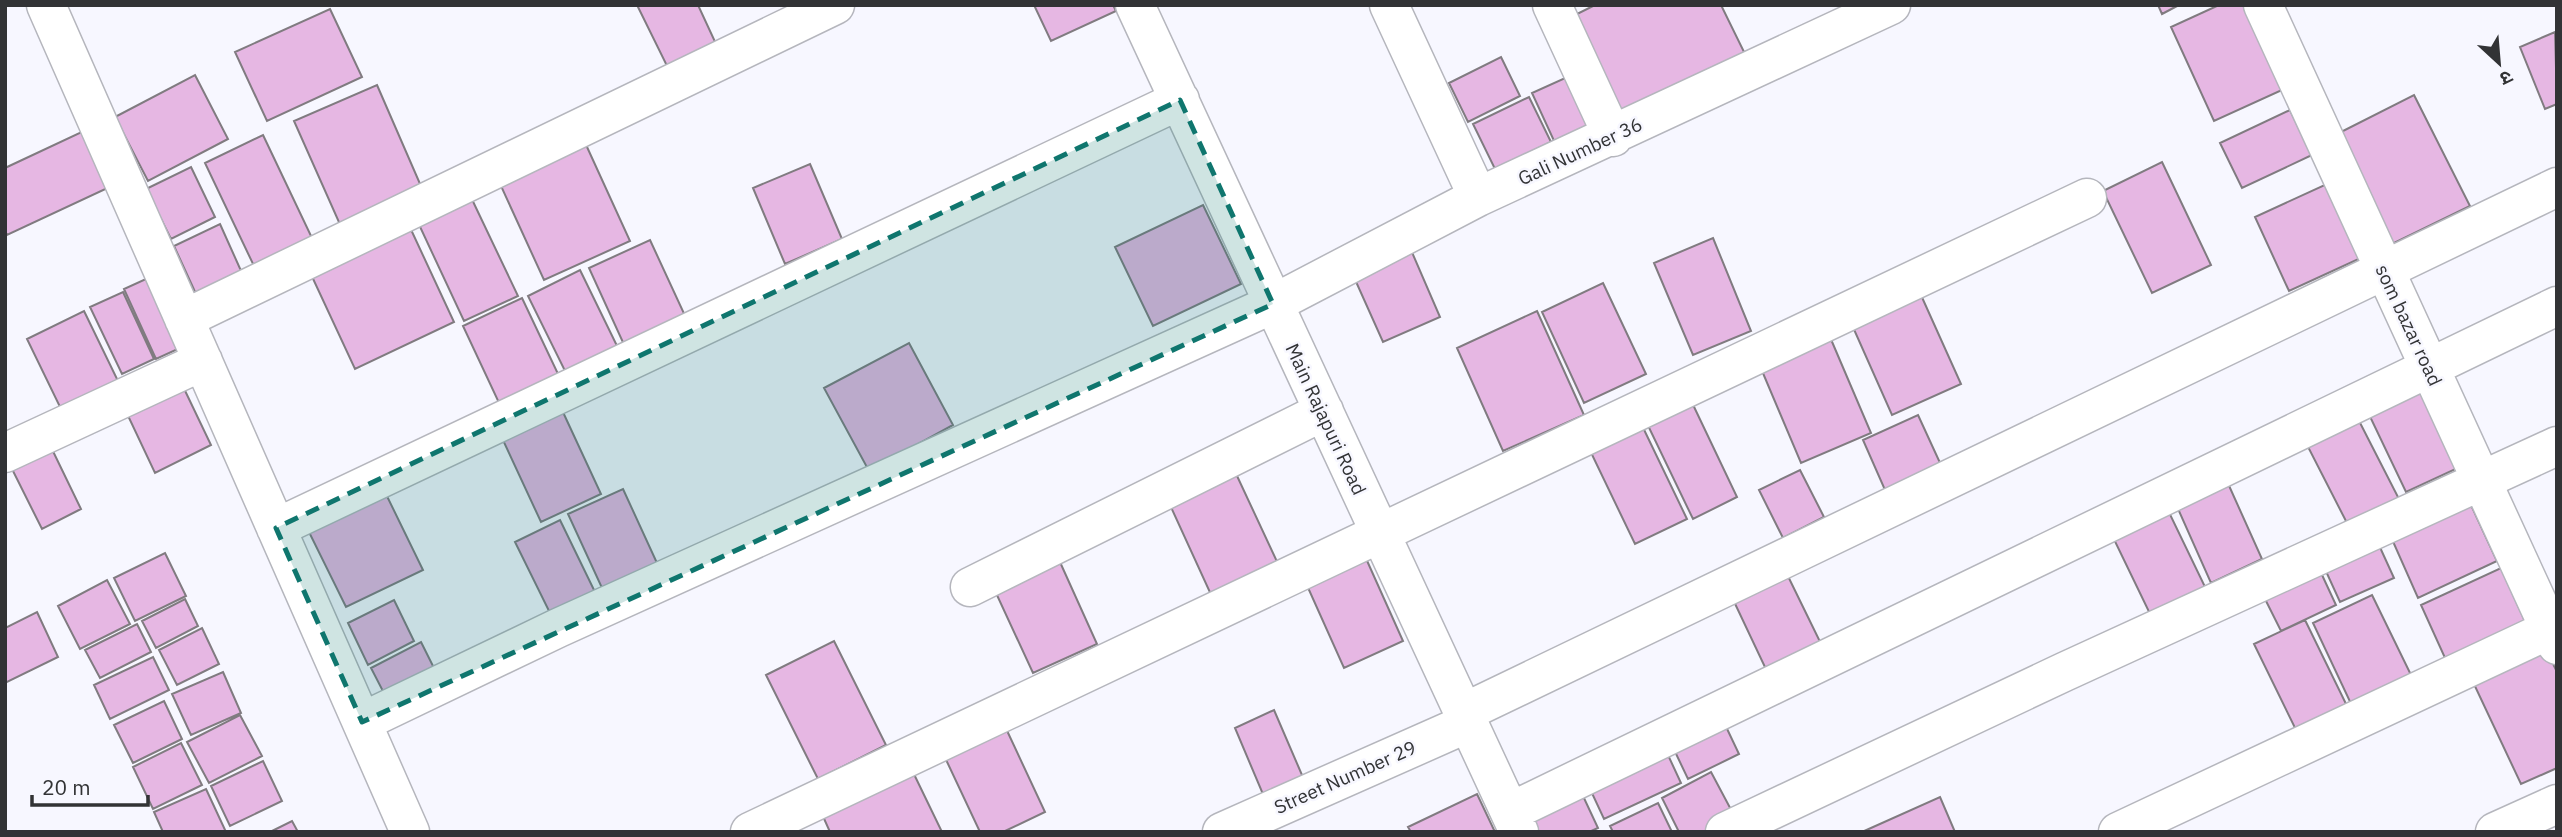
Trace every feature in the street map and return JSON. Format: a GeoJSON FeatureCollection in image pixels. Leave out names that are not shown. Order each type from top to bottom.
{"type":"FeatureCollection","features":[{"type":"Feature","properties":{"kind":"street"},"geometry":{"type":"LineString","coordinates":[[46,5],[410,832]]}},
{"type":"Feature","properties":{"kind":"street"},"geometry":{"type":"LineString","coordinates":[[184,319],[835,5]]}},
{"type":"Feature","properties":{"kind":"street","name":"Main Rajapuri Road"},"geometry":{"type":"LineString","coordinates":[[1135,5],[1324,411],[1378,534],[1514,822]]}},
{"type":"Feature","properties":{"kind":"street"},"geometry":{"type":"LineString","coordinates":[[1390,5],[1478,197]]}},
{"type":"Feature","properties":{"kind":"street"},"geometry":{"type":"LineString","coordinates":[[1552,5],[1613,137]]}},
{"type":"Feature","properties":{"kind":"street","name":"Gali Number 36"},"geometry":{"type":"LineString","coordinates":[[362,722],[545,634],[1273,304],[1478,197],[1613,137],[1891,5]]}},
{"type":"Feature","properties":{"kind":"street","name":"som bazar road"},"geometry":{"type":"LineString","coordinates":[[2263,5],[2481,482],[2554,634]]}},
{"type":"Feature","properties":{"kind":"street"},"geometry":{"type":"LineString","coordinates":[[276,528],[1180,100]]}},
{"type":"Feature","properties":{"kind":"street","name":"Street Number 29"},"geometry":{"type":"LineString","coordinates":[[1222,832],[1465,718],[2557,187]]}},
{"type":"Feature","properties":{"kind":"street"},"geometry":{"type":"LineString","coordinates":[[750,832],[2087,198]]}},
{"type":"Feature","properties":{"kind":"street"},"geometry":{"type":"LineString","coordinates":[[1514,822],[2557,306]]}},
{"type":"Feature","properties":{"kind":"street"},"geometry":{"type":"LineString","coordinates":[[5,453],[203,361]]}},
{"type":"Feature","properties":{"kind":"street"},"geometry":{"type":"LineString","coordinates":[[970,587],[1324,411]]}},
{"type":"Feature","properties":{"kind":"street"},"geometry":{"type":"LineString","coordinates":[[1725,832],[2064,672],[2557,446]]}},
{"type":"Feature","properties":{"kind":"street"},"geometry":{"type":"LineString","coordinates":[[2118,832],[2554,634]]}},
{"type":"Feature","properties":{"kind":"street"},"geometry":{"type":"LineString","coordinates":[[2495,832],[2557,804]]}},
{"type":"Feature","properties":{"kind":"highlighted area"},"geometry":{"type":"Polygon","coordinates":[[[1180,100],[1273,304],[362,722],[276,528],[1180,100]]]}},
{"type":"Feature","properties":{"kind":"building"},"geometry":{"type":"Polygon","coordinates":[[[637,5],[698,5],[717,46],[669,70],[637,5]]]}},
{"type":"Feature","properties":{"kind":"building"},"geometry":{"type":"Polygon","coordinates":[[[1034,5],[1113,5],[1116,11],[1051,41],[1034,5]]]}},
{"type":"Feature","properties":{"kind":"building"},"geometry":{"type":"Polygon","coordinates":[[[1595,5],[1721,5],[1747,58],[1623,119],[1573,16],[1595,5]]]}},
{"type":"Feature","properties":{"kind":"building"},"geometry":{"type":"Polygon","coordinates":[[[2158,5],[2179,5],[2162,14],[2158,5]]]}},
{"type":"Feature","properties":{"kind":"building"},"geometry":{"type":"Polygon","coordinates":[[[2219,5],[2244,5],[2282,90],[2214,121],[2171,27],[2219,5]]]}},
{"type":"Feature","properties":{"kind":"building"},"geometry":{"type":"Polygon","coordinates":[[[330,9],[362,77],[267,121],[235,52],[330,9]]]}},
{"type":"Feature","properties":{"kind":"building"},"geometry":{"type":"Polygon","coordinates":[[[2555,32],[2557,104],[2545,109],[2520,47],[2555,32]]]}},
{"type":"Feature","properties":{"kind":"building"},"geometry":{"type":"Polygon","coordinates":[[[1501,57],[1520,96],[1468,122],[1449,83],[1501,57]]]}},
{"type":"Feature","properties":{"kind":"building"},"geometry":{"type":"Polygon","coordinates":[[[1574,74],[1597,125],[1555,143],[1532,93],[1574,74]]]}},
{"type":"Feature","properties":{"kind":"building"},"geometry":{"type":"Polygon","coordinates":[[[195,75],[228,139],[148,181],[115,117],[195,75]]]}},
{"type":"Feature","properties":{"kind":"building"},"geometry":{"type":"Polygon","coordinates":[[[377,85],[424,193],[342,229],[294,121],[377,85]]]}},
{"type":"Feature","properties":{"kind":"building"},"geometry":{"type":"Polygon","coordinates":[[[2414,95],[2470,206],[2392,244],[2337,134],[2414,95]]]}},
{"type":"Feature","properties":{"kind":"building"},"geometry":{"type":"Polygon","coordinates":[[[1529,97],[1551,142],[1495,169],[1473,124],[1529,97]]]}},
{"type":"Feature","properties":{"kind":"building"},"geometry":{"type":"Polygon","coordinates":[[[2290,110],[2312,155],[2242,188],[2220,143],[2290,110]]]}},
{"type":"Feature","properties":{"kind":"building"},"geometry":{"type":"Polygon","coordinates":[[[88,129],[114,185],[7,235],[5,168],[88,129]]]}},
{"type":"Feature","properties":{"kind":"building"},"geometry":{"type":"Polygon","coordinates":[[[263,135],[312,238],[254,266],[205,163],[263,135]]]}},
{"type":"Feature","properties":{"kind":"building"},"geometry":{"type":"Polygon","coordinates":[[[582,136],[630,241],[544,280],[496,175],[582,136]]]}},
{"type":"Feature","properties":{"kind":"building"},"geometry":{"type":"Polygon","coordinates":[[[2162,162],[2211,265],[2152,293],[2103,191],[2162,162]]]}},
{"type":"Feature","properties":{"kind":"building"},"geometry":{"type":"Polygon","coordinates":[[[810,164],[842,239],[785,264],[753,188],[810,164]]]}},
{"type":"Feature","properties":{"kind":"building"},"geometry":{"type":"Polygon","coordinates":[[[191,167],[215,217],[171,239],[146,189],[191,167]]]}},
{"type":"Feature","properties":{"kind":"building"},"geometry":{"type":"Polygon","coordinates":[[[2329,183],[2363,257],[2289,291],[2255,217],[2329,183]]]}},
{"type":"Feature","properties":{"kind":"building"},"geometry":{"type":"Polygon","coordinates":[[[468,191],[518,296],[464,321],[415,216],[468,191]]]}},
{"type":"Feature","properties":{"kind":"building"},"geometry":{"type":"Polygon","coordinates":[[[1203,205],[1241,284],[1153,326],[1115,247],[1203,205]]]}},
{"type":"Feature","properties":{"kind":"building"},"geometry":{"type":"Polygon","coordinates":[[[407,221],[454,322],[355,369],[308,268],[407,221]]]}},
{"type":"Feature","properties":{"kind":"building"},"geometry":{"type":"Polygon","coordinates":[[[220,224],[242,273],[196,294],[174,246],[220,224]]]}},
{"type":"Feature","properties":{"kind":"building"},"geometry":{"type":"Polygon","coordinates":[[[1713,238],[1751,331],[1693,355],[1654,263],[1713,238]]]}},
{"type":"Feature","properties":{"kind":"building"},"geometry":{"type":"Polygon","coordinates":[[[650,240],[687,320],[626,349],[589,268],[650,240]]]}},
{"type":"Feature","properties":{"kind":"building"},"geometry":{"type":"Polygon","coordinates":[[[1411,250],[1440,317],[1383,342],[1353,275],[1411,250]]]}},
{"type":"Feature","properties":{"kind":"building"},"geometry":{"type":"Polygon","coordinates":[[[580,270],[620,352],[568,377],[528,296],[580,270]]]}},
{"type":"Feature","properties":{"kind":"building"},"geometry":{"type":"Polygon","coordinates":[[[159,273],[191,343],[156,359],[124,289],[159,273]]]}},
{"type":"Feature","properties":{"kind":"building"},"geometry":{"type":"Polygon","coordinates":[[[1603,283],[1646,374],[1584,403],[1542,312],[1603,283]]]}},
{"type":"Feature","properties":{"kind":"building"},"geometry":{"type":"Polygon","coordinates":[[[1916,284],[1961,384],[1892,415],[1848,316],[1916,284]]]}},
{"type":"Feature","properties":{"kind":"building"},"geometry":{"type":"Polygon","coordinates":[[[123,292],[154,359],[122,374],[90,307],[123,292]]]}},
{"type":"Feature","properties":{"kind":"building"},"geometry":{"type":"Polygon","coordinates":[[[522,298],[559,376],[500,405],[463,326],[522,298]]]}},
{"type":"Feature","properties":{"kind":"building"},"geometry":{"type":"Polygon","coordinates":[[[84,311],[118,381],[61,409],[27,339],[84,311]]]}},
{"type":"Feature","properties":{"kind":"building"},"geometry":{"type":"Polygon","coordinates":[[[1537,311],[1584,415],[1503,451],[1457,348],[1537,311]]]}},
{"type":"Feature","properties":{"kind":"building"},"geometry":{"type":"Polygon","coordinates":[[[1827,330],[1871,433],[1801,463],[1757,359],[1827,330]]]}},
{"type":"Feature","properties":{"kind":"building"},"geometry":{"type":"Polygon","coordinates":[[[909,343],[953,425],[869,471],[824,388],[909,343]]]}},
{"type":"Feature","properties":{"kind":"building"},"geometry":{"type":"Polygon","coordinates":[[[178,376],[211,445],[155,473],[122,403],[178,376]]]}},
{"type":"Feature","properties":{"kind":"building"},"geometry":{"type":"Polygon","coordinates":[[[2417,378],[2460,467],[2406,492],[2364,404],[2417,378]]]}},
{"type":"Feature","properties":{"kind":"building"},"geometry":{"type":"Polygon","coordinates":[[[1686,390],[1737,497],[1693,519],[1641,411],[1686,390]]]}},
{"type":"Feature","properties":{"kind":"building"},"geometry":{"type":"Polygon","coordinates":[[[562,410],[601,494],[541,522],[502,438],[562,410]]]}},
{"type":"Feature","properties":{"kind":"building"},"geometry":{"type":"Polygon","coordinates":[[[1636,413],[1687,519],[1635,544],[1584,438],[1636,413]]]}},
{"type":"Feature","properties":{"kind":"building"},"geometry":{"type":"Polygon","coordinates":[[[2355,413],[2399,499],[2348,525],[2304,439],[2355,413]]]}},
{"type":"Feature","properties":{"kind":"building"},"geometry":{"type":"Polygon","coordinates":[[[1918,415],[1941,465],[1885,490],[1863,440],[1918,415]]]}},
{"type":"Feature","properties":{"kind":"building"},"geometry":{"type":"Polygon","coordinates":[[[49,443],[81,509],[42,529],[9,463],[49,443]]]}},
{"type":"Feature","properties":{"kind":"building"},"geometry":{"type":"Polygon","coordinates":[[[1231,463],[1280,568],[1213,599],[1165,494],[1231,463]]]}},
{"type":"Feature","properties":{"kind":"building"},"geometry":{"type":"Polygon","coordinates":[[[1800,470],[1824,517],[1783,538],[1759,490],[1800,470]]]}},
{"type":"Feature","properties":{"kind":"building"},"geometry":{"type":"Polygon","coordinates":[[[2226,479],[2262,559],[2211,583],[2175,502],[2226,479]]]}},
{"type":"Feature","properties":{"kind":"building"},"geometry":{"type":"Polygon","coordinates":[[[383,488],[423,570],[346,607],[306,526],[383,488]]]}},
{"type":"Feature","properties":{"kind":"building"},"geometry":{"type":"Polygon","coordinates":[[[623,489],[657,563],[602,588],[568,514],[623,489]]]}},
{"type":"Feature","properties":{"kind":"building"},"geometry":{"type":"Polygon","coordinates":[[[2465,492],[2497,561],[2418,598],[2387,528],[2465,492]]]}},
{"type":"Feature","properties":{"kind":"building"},"geometry":{"type":"Polygon","coordinates":[[[2164,502],[2207,591],[2152,618],[2109,529],[2164,502]]]}},
{"type":"Feature","properties":{"kind":"building"},"geometry":{"type":"Polygon","coordinates":[[[560,520],[595,592],[550,613],[515,542],[560,520]]]}},
{"type":"Feature","properties":{"kind":"building"},"geometry":{"type":"Polygon","coordinates":[[[2373,532],[2394,578],[2340,602],[2319,556],[2373,532]]]}},
{"type":"Feature","properties":{"kind":"building"},"geometry":{"type":"Polygon","coordinates":[[[1055,551],[1097,644],[1033,673],[990,580],[1055,551]]]}},
{"type":"Feature","properties":{"kind":"building"},"geometry":{"type":"Polygon","coordinates":[[[165,553],[186,596],[135,621],[114,578],[165,553]]]}},
{"type":"Feature","properties":{"kind":"building"},"geometry":{"type":"Polygon","coordinates":[[[1364,554],[1403,641],[1344,668],[1305,581],[1364,554]]]}},
{"type":"Feature","properties":{"kind":"building"},"geometry":{"type":"Polygon","coordinates":[[[2316,562],[2336,605],[2281,631],[2260,589],[2316,562]]]}},
{"type":"Feature","properties":{"kind":"building"},"geometry":{"type":"Polygon","coordinates":[[[1783,566],[1827,656],[1772,682],[1729,591],[1783,566]]]}},
{"type":"Feature","properties":{"kind":"building"},"geometry":{"type":"Polygon","coordinates":[[[2501,568],[2530,632],[2450,669],[2421,605],[2501,568]]]}},
{"type":"Feature","properties":{"kind":"building"},"geometry":{"type":"Polygon","coordinates":[[[107,580],[130,624],[80,649],[58,606],[107,580]]]}},
{"type":"Feature","properties":{"kind":"building"},"geometry":{"type":"Polygon","coordinates":[[[2372,595],[2413,679],[2353,708],[2313,623],[2372,595]]]}},
{"type":"Feature","properties":{"kind":"building"},"geometry":{"type":"Polygon","coordinates":[[[185,599],[198,626],[156,648],[142,621],[185,599]]]}},
{"type":"Feature","properties":{"kind":"building"},"geometry":{"type":"Polygon","coordinates":[[[394,600],[414,641],[368,665],[348,623],[394,600]]]}},
{"type":"Feature","properties":{"kind":"building"},"geometry":{"type":"Polygon","coordinates":[[[37,612],[58,657],[5,683],[5,628],[37,612]]]}},
{"type":"Feature","properties":{"kind":"building"},"geometry":{"type":"Polygon","coordinates":[[[2305,620],[2349,710],[2298,734],[2254,644],[2305,620]]]}},
{"type":"Feature","properties":{"kind":"building"},"geometry":{"type":"Polygon","coordinates":[[[137,624],[151,652],[100,678],[85,650],[137,624]]]}},
{"type":"Feature","properties":{"kind":"building"},"geometry":{"type":"Polygon","coordinates":[[[202,628],[219,664],[177,685],[159,650],[202,628]]]}},
{"type":"Feature","properties":{"kind":"building"},"geometry":{"type":"Polygon","coordinates":[[[834,641],[886,745],[818,779],[766,675],[834,641]]]}},
{"type":"Feature","properties":{"kind":"building"},"geometry":{"type":"Polygon","coordinates":[[[421,642],[437,674],[387,699],[371,668],[421,642]]]}},
{"type":"Feature","properties":{"kind":"building"},"geometry":{"type":"Polygon","coordinates":[[[2546,649],[2557,672],[2557,768],[2521,784],[2473,682],[2546,649]]]}},
{"type":"Feature","properties":{"kind":"building"},"geometry":{"type":"Polygon","coordinates":[[[153,657],[169,690],[110,719],[94,685],[153,657]]]}},
{"type":"Feature","properties":{"kind":"building"},"geometry":{"type":"Polygon","coordinates":[[[223,672],[241,713],[191,735],[172,694],[223,672]]]}},
{"type":"Feature","properties":{"kind":"building"},"geometry":{"type":"Polygon","coordinates":[[[164,701],[182,739],[133,763],[114,725],[164,701]]]}},
{"type":"Feature","properties":{"kind":"building"},"geometry":{"type":"Polygon","coordinates":[[[1274,710],[1305,782],[1265,799],[1235,728],[1274,710]]]}},
{"type":"Feature","properties":{"kind":"building"},"geometry":{"type":"Polygon","coordinates":[[[1720,714],[1739,754],[1688,779],[1669,739],[1720,714]]]}},
{"type":"Feature","properties":{"kind":"building"},"geometry":{"type":"Polygon","coordinates":[[[240,715],[262,756],[209,783],[187,742],[240,715]]]}},
{"type":"Feature","properties":{"kind":"building"},"geometry":{"type":"Polygon","coordinates":[[[1002,720],[1045,812],[1003,832],[980,832],[941,749],[1002,720]]]}},
{"type":"Feature","properties":{"kind":"building"},"geometry":{"type":"Polygon","coordinates":[[[1661,740],[1681,783],[1604,819],[1584,776],[1661,740]]]}},
{"type":"Feature","properties":{"kind":"building"},"geometry":{"type":"Polygon","coordinates":[[[181,743],[202,785],[153,809],[133,767],[181,743]]]}},
{"type":"Feature","properties":{"kind":"building"},"geometry":{"type":"Polygon","coordinates":[[[263,761],[282,801],[230,826],[211,786],[263,761]]]}},
{"type":"Feature","properties":{"kind":"building"},"geometry":{"type":"Polygon","coordinates":[[[911,768],[942,832],[830,832],[821,812],[911,768]]]}},
{"type":"Feature","properties":{"kind":"building"},"geometry":{"type":"Polygon","coordinates":[[[1711,772],[1736,819],[1711,832],[1679,832],[1662,798],[1711,772]]]}},
{"type":"Feature","properties":{"kind":"building"},"geometry":{"type":"Polygon","coordinates":[[[1576,781],[1598,828],[1589,832],[1532,832],[1521,807],[1576,781]]]}},
{"type":"Feature","properties":{"kind":"building"},"geometry":{"type":"Polygon","coordinates":[[[206,789],[226,832],[163,832],[154,812],[206,789]]]}},
{"type":"Feature","properties":{"kind":"building"},"geometry":{"type":"Polygon","coordinates":[[[1477,794],[1495,832],[1411,832],[1408,827],[1477,794]]]}},
{"type":"Feature","properties":{"kind":"building"},"geometry":{"type":"Polygon","coordinates":[[[1940,797],[1955,832],[1862,832],[1940,797]]]}},
{"type":"Feature","properties":{"kind":"building"},"geometry":{"type":"Polygon","coordinates":[[[1658,803],[1672,832],[1613,832],[1610,826],[1658,803]]]}},
{"type":"Feature","properties":{"kind":"building"},"geometry":{"type":"Polygon","coordinates":[[[292,821],[298,832],[270,832],[292,821]]]}}]}
